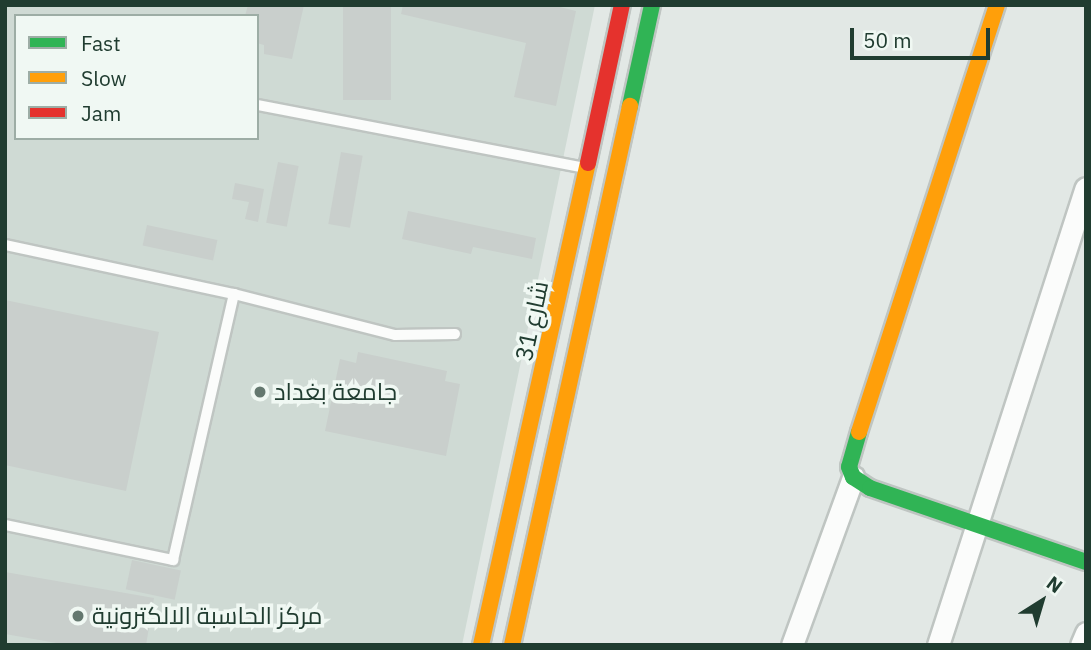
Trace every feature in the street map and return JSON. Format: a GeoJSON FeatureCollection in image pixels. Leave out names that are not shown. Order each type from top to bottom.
{"type":"FeatureCollection","features":[{"type":"Feature","properties":{"kind":"street","name":"شارع 31"},"geometry":{"type":"LineString","coordinates":[[512,645],[602,172],[622,5]]}},
{"type":"Feature","properties":{"kind":"street","name":"شارع 31"},"geometry":{"type":"LineString","coordinates":[[481,645],[602,172],[653,5]]}},
{"type":"Feature","properties":{"kind":"street"},"geometry":{"type":"LineString","coordinates":[[792,645],[853,477],[850,458],[997,5]]}},
{"type":"Feature","properties":{"kind":"street"},"geometry":{"type":"LineString","coordinates":[[938,645],[1086,188]]}},
{"type":"Feature","properties":{"kind":"street"},"geometry":{"type":"LineString","coordinates":[[853,477],[870,488],[1086,562]]}},
{"type":"Feature","properties":{"kind":"street"},"geometry":{"type":"LineString","coordinates":[[1081,645],[1086,633]]}},
{"type":"Feature","properties":{"kind":"lane"},"geometry":{"type":"LineString","coordinates":[[259,105],[602,172]]}},
{"type":"Feature","properties":{"kind":"lane"},"geometry":{"type":"LineString","coordinates":[[5,245],[234,294],[395,335],[455,334]]}},
{"type":"Feature","properties":{"kind":"lane"},"geometry":{"type":"LineString","coordinates":[[5,526],[173,560],[234,294]]}},
{"type":"Feature","properties":{"kind":"shaded area","name":"جامعة بغداد"},"geometry":{"type":"Polygon","coordinates":[[[5,5],[595,5],[462,645],[5,645],[5,5]]]}},
{"type":"Feature","properties":{"kind":"building"},"geometry":{"type":"Polygon","coordinates":[[[248,5],[304,5],[292,59],[264,54],[264,45],[259,44],[259,14],[246,14],[248,5]]]}},
{"type":"Feature","properties":{"kind":"building"},"geometry":{"type":"Polygon","coordinates":[[[343,5],[391,5],[391,100],[343,100],[343,5]]]}},
{"type":"Feature","properties":{"kind":"building"},"geometry":{"type":"Polygon","coordinates":[[[403,5],[552,5],[576,11],[556,106],[514,97],[526,43],[401,14],[403,5]]]}},
{"type":"Feature","properties":{"kind":"building"},"geometry":{"type":"Polygon","coordinates":[[[341,152],[363,156],[350,228],[328,224],[341,152]]]}},
{"type":"Feature","properties":{"kind":"building"},"geometry":{"type":"Polygon","coordinates":[[[278,162],[299,166],[287,227],[266,223],[278,162]]]}},
{"type":"Feature","properties":{"kind":"building"},"geometry":{"type":"Polygon","coordinates":[[[235,183],[264,189],[258,222],[245,219],[249,202],[232,199],[235,183]]]}},
{"type":"Feature","properties":{"kind":"building"},"geometry":{"type":"Polygon","coordinates":[[[408,211],[536,238],[532,259],[473,247],[471,254],[402,239],[408,211]]]}},
{"type":"Feature","properties":{"kind":"building"},"geometry":{"type":"Polygon","coordinates":[[[147,225],[217,240],[213,261],[143,246],[147,225]]]}},
{"type":"Feature","properties":{"kind":"building"},"geometry":{"type":"Polygon","coordinates":[[[5,300],[159,332],[126,491],[5,465],[5,300]]]}},
{"type":"Feature","properties":{"kind":"building"},"geometry":{"type":"Polygon","coordinates":[[[358,352],[447,371],[445,381],[460,384],[446,456],[325,431],[340,359],[356,363],[358,352]]]}},
{"type":"Feature","properties":{"kind":"building"},"geometry":{"type":"Polygon","coordinates":[[[132,560],[181,570],[175,600],[126,589],[132,560]]]}},
{"type":"Feature","properties":{"kind":"building","name":"مركز الحاسبة الالكترونية"},"geometry":{"type":"Polygon","coordinates":[[[5,572],[154,598],[146,645],[68,645],[5,634],[5,572]]]}},
{"type":"Feature","properties":{"kind":"traffic: fast"},"geometry":{"type":"LineString","coordinates":[[630,106],[652,5]]}},
{"type":"Feature","properties":{"kind":"traffic: fast"},"geometry":{"type":"LineString","coordinates":[[859,432],[849,467],[853,477],[870,488],[1086,562]]}},
{"type":"Feature","properties":{"kind":"traffic: slow"},"geometry":{"type":"LineString","coordinates":[[859,432],[997,5]]}},
{"type":"Feature","properties":{"kind":"traffic: slow"},"geometry":{"type":"LineString","coordinates":[[512,645],[630,106]]}},
{"type":"Feature","properties":{"kind":"traffic: slow"},"geometry":{"type":"LineString","coordinates":[[481,645],[588,163]]}},
{"type":"Feature","properties":{"kind":"traffic: jam"},"geometry":{"type":"LineString","coordinates":[[588,163],[622,5]]}},
{"type":"Feature","properties":{"kind":"place","name":"جامعة بغداد"},"geometry":{"type":"Point","coordinates":[260,392]}},
{"type":"Feature","properties":{"kind":"place","name":"مركز الحاسبة الالكترونية"},"geometry":{"type":"Point","coordinates":[78,616]}}]}
